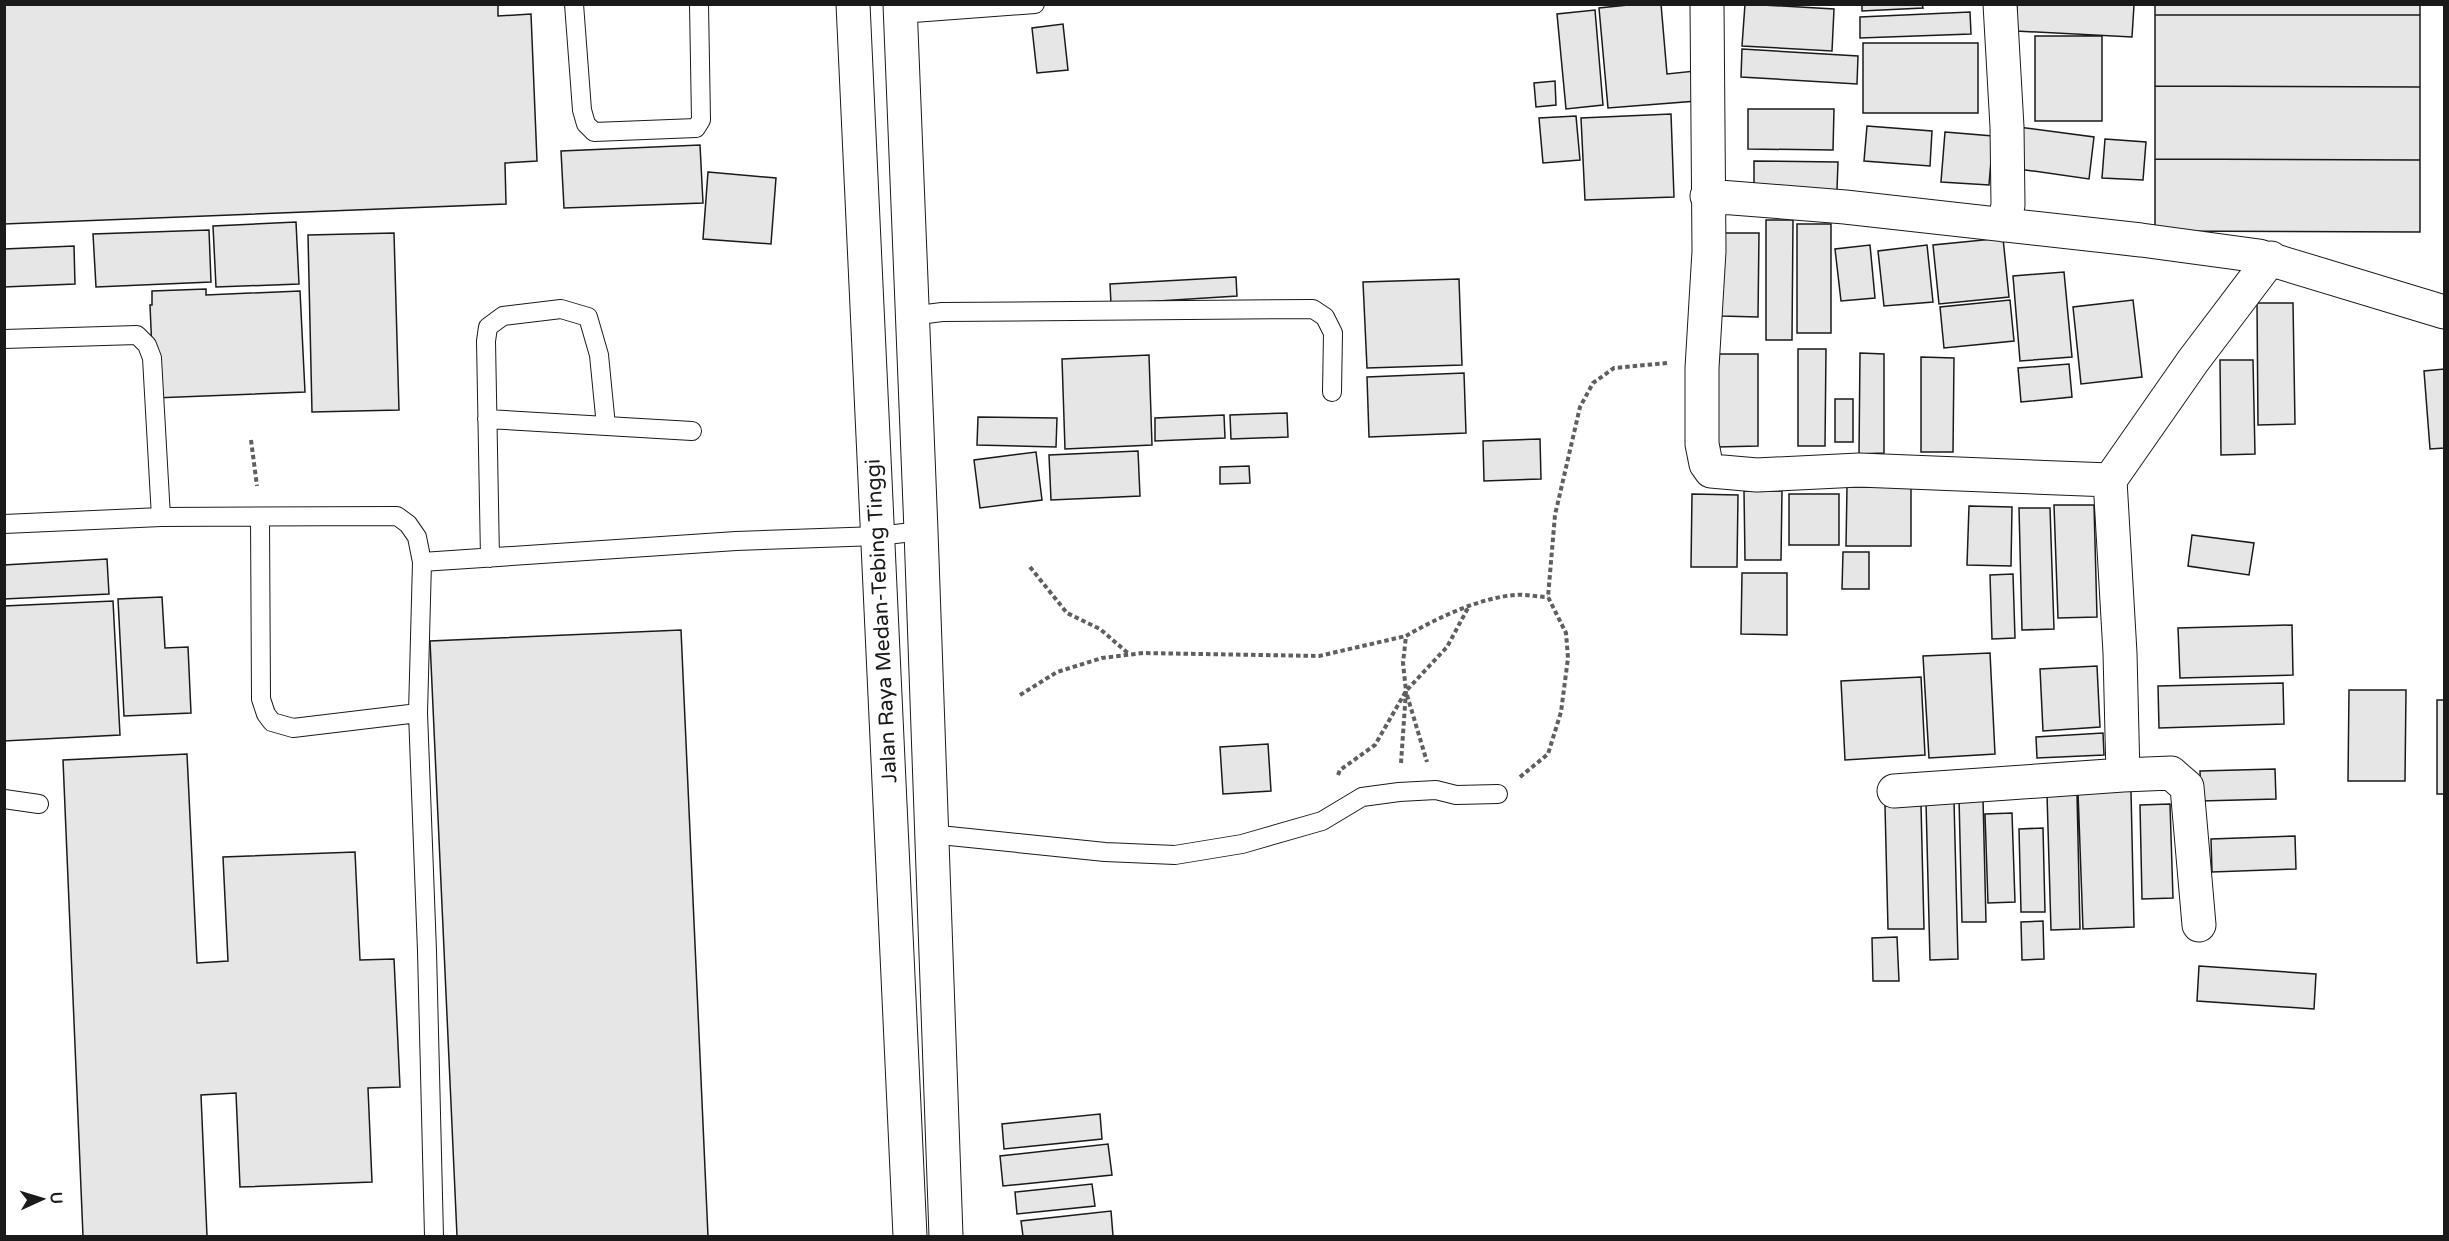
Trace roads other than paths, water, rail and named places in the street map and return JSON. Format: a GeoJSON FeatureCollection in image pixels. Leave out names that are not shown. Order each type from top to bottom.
{"type":"FeatureCollection","features":[{"type":"Feature","properties":{"kind":"main road","name":"Jalan Raya Medan-Tebing Tinggi"},"geometry":{"type":"LineString","coordinates":[[854,4],[910,1236]]}},
{"type":"Feature","properties":{"kind":"main road"},"geometry":{"type":"LineString","coordinates":[[1707,4],[1709,251],[1702,368],[1702,444],[1706,464],[1711,471],[1757,475],[1859,470],[2110,480]]}},
{"type":"Feature","properties":{"kind":"main road"},"geometry":{"type":"LineString","coordinates":[[2000,4],[2007,127],[2008,206],[2004,225]]}},
{"type":"Feature","properties":{"kind":"main road","name":"Jalan Raya Medan-Tebing Tinggi"},"geometry":{"type":"LineString","coordinates":[[900,9],[946,1236]]}},
{"type":"Feature","properties":{"kind":"main road"},"geometry":{"type":"LineString","coordinates":[[1707,196],[1845,207],[2141,240],[2271,258],[2313,273],[2445,312]]}},
{"type":"Feature","properties":{"kind":"main road"},"geometry":{"type":"LineString","coordinates":[[2123,775],[2120,653],[2110,480],[2193,360],[2271,258]]}},
{"type":"Feature","properties":{"kind":"main road"},"geometry":{"type":"LineString","coordinates":[[1894,791],[2171,772],[2187,787],[2199,925]]}},
{"type":"Feature","properties":{"kind":"lane"},"geometry":{"type":"LineString","coordinates":[[574,4],[582,110],[586,124],[594,132],[696,128],[701,120],[699,4]]}},
{"type":"Feature","properties":{"kind":"lane"},"geometry":{"type":"LineString","coordinates":[[900,9],[1035,4]]}},
{"type":"Feature","properties":{"kind":"lane"},"geometry":{"type":"LineString","coordinates":[[490,558],[486,341],[488,327],[503,316],[561,309],[588,317],[599,355],[606,426]]}},
{"type":"Feature","properties":{"kind":"lane"},"geometry":{"type":"LineString","coordinates":[[911,316],[942,312],[1313,309],[1325,317],[1334,333],[1332,392]]}},
{"type":"Feature","properties":{"kind":"lane"},"geometry":{"type":"LineString","coordinates":[[4,339],[137,335],[147,345],[152,358],[161,517]]}},
{"type":"Feature","properties":{"kind":"lane"},"geometry":{"type":"LineString","coordinates":[[487,419],[692,431]]}},
{"type":"Feature","properties":{"kind":"lane"},"geometry":{"type":"LineString","coordinates":[[4,524],[161,517],[398,516],[408,524],[417,537],[422,562],[418,713],[434,1236]]}},
{"type":"Feature","properties":{"kind":"lane"},"geometry":{"type":"LineString","coordinates":[[260,517],[261,699],[266,714],[272,722],[293,728],[418,713]]}},
{"type":"Feature","properties":{"kind":"lane"},"geometry":{"type":"LineString","coordinates":[[422,562],[736,542],[878,536],[921,531]]}},
{"type":"Feature","properties":{"kind":"lane"},"geometry":{"type":"LineString","coordinates":[[930,834],[1105,852],[1175,855],[1242,844],[1322,821],[1362,797],[1436,790],[1456,795],[1498,794]]}},
{"type":"Feature","properties":{"kind":"lane"},"geometry":{"type":"LineString","coordinates":[[4,799],[39,804]]}}]}
